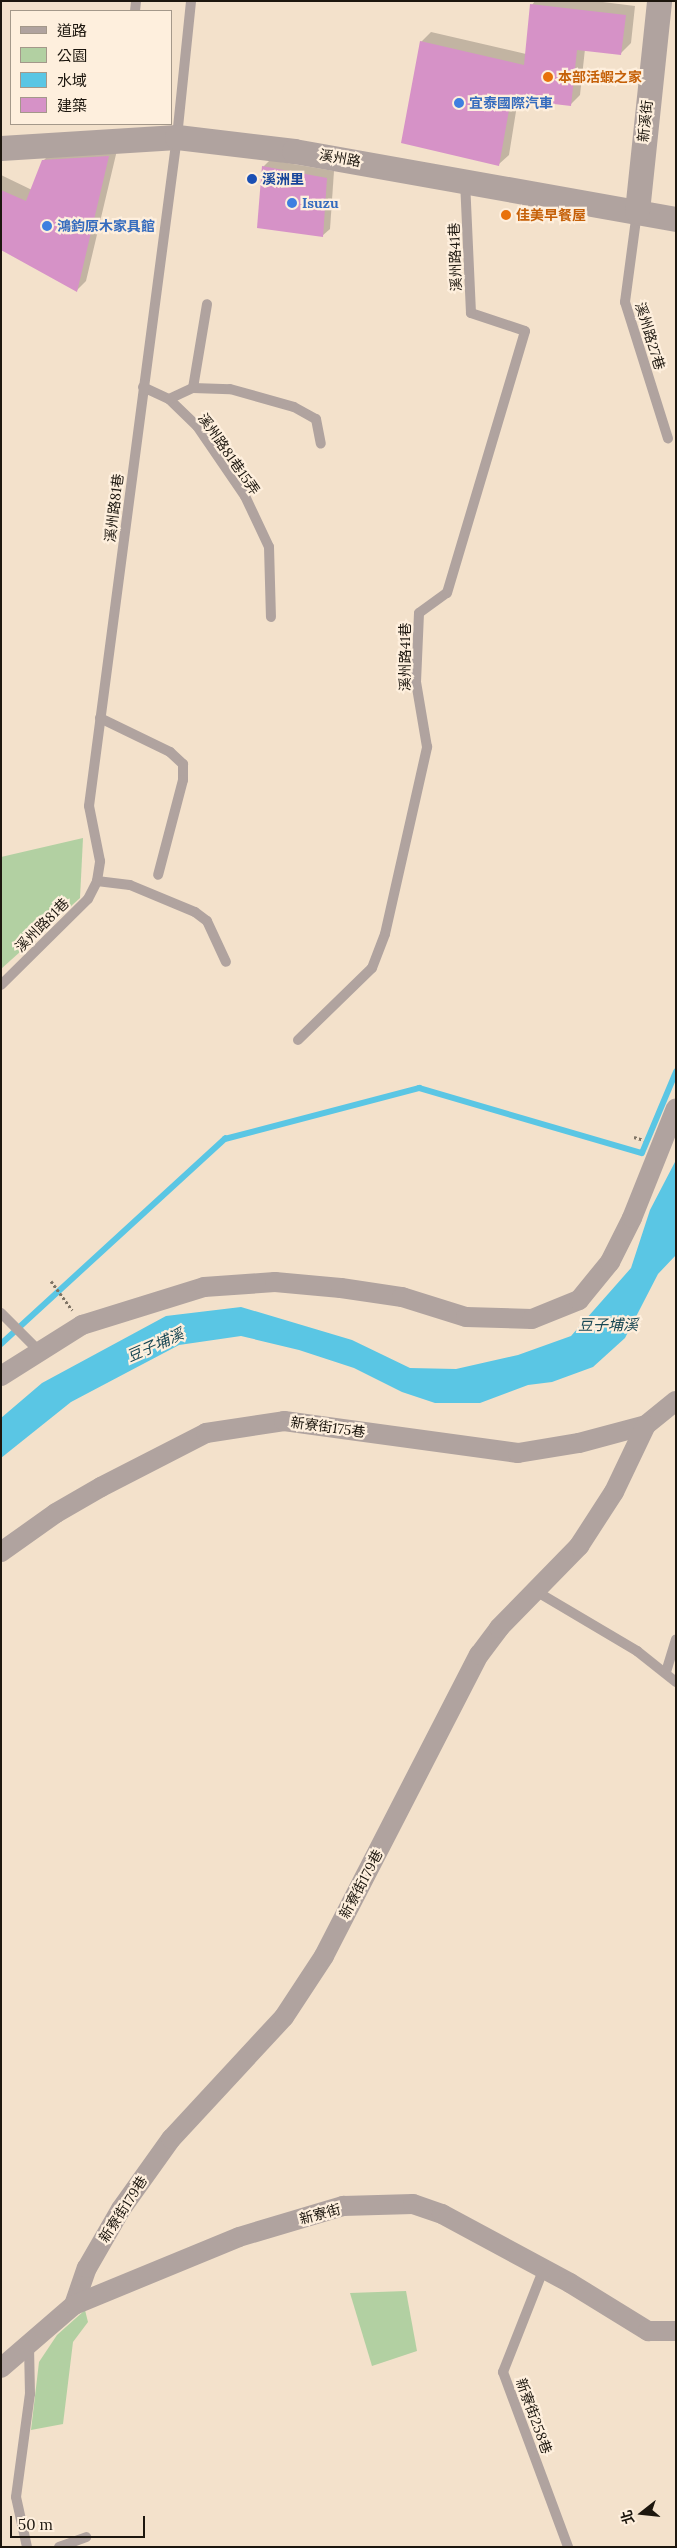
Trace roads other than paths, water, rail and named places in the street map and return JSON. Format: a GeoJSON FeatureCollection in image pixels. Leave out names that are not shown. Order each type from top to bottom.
{"type":"FeatureCollection","features":[{"type":"Feature","properties":{"kind":"street","name":"新溪街"},"geometry":{"type":"LineString","coordinates":[[637,211],[659,1]]}},
{"type":"Feature","properties":{"kind":"street","name":"溪州路"},"geometry":{"type":"LineString","coordinates":[[1,148],[124,135],[177,137],[294,150],[676,219]]}},
{"type":"Feature","properties":{"kind":"street"},"geometry":{"type":"LineString","coordinates":[[1,1376],[82,1325],[204,1287],[275,1282],[402,1297],[466,1317],[532,1319],[579,1300],[610,1262],[632,1218],[676,1108]]}},
{"type":"Feature","properties":{"kind":"street","name":"新寮街175巷"},"geometry":{"type":"LineString","coordinates":[[1,1552],[56,1513],[101,1487],[206,1433],[284,1421],[518,1453],[579,1443],[646,1425],[676,1401]]}},
{"type":"Feature","properties":{"kind":"street","name":"新寮街179巷"},"geometry":{"type":"LineString","coordinates":[[74,2305],[87,2268],[121,2209],[171,2139],[284,2017],[324,1956],[479,1655],[499,1628],[579,1546],[614,1492],[646,1425]]}},
{"type":"Feature","properties":{"kind":"street","name":"新寮街"},"geometry":{"type":"LineString","coordinates":[[1,2368],[74,2305],[239,2237],[342,2206],[413,2204],[442,2214],[544,2268],[648,2330],[676,2331]]}},
{"type":"Feature","properties":{"kind":"lane","name":"溪州路81巷"},"geometry":{"type":"LineString","coordinates":[[1,986],[88,899],[97,881],[100,861],[89,806],[177,137],[191,1]]}},
{"type":"Feature","properties":{"kind":"lane","name":"溪州路41巷"},"geometry":{"type":"LineString","coordinates":[[298,1040],[372,968],[385,934],[427,747],[416,682],[419,613],[447,592],[525,331],[471,312],[465,180]]}},
{"type":"Feature","properties":{"kind":"lane","name":"溪州路27巷"},"geometry":{"type":"LineString","coordinates":[[637,211],[625,302],[668,438]]}},
{"type":"Feature","properties":{"kind":"lane"},"geometry":{"type":"LineString","coordinates":[[193,388],[207,304]]}},
{"type":"Feature","properties":{"kind":"lane","name":"溪州路81巷15弄"},"geometry":{"type":"LineString","coordinates":[[144,387],[169,399],[197,426],[244,496],[268,547],[271,618]]}},
{"type":"Feature","properties":{"kind":"lane"},"geometry":{"type":"LineString","coordinates":[[169,399],[193,388],[230,389],[294,407],[316,420],[321,444]]}},
{"type":"Feature","properties":{"kind":"lane"},"geometry":{"type":"LineString","coordinates":[[100,718],[170,752],[183,764],[183,780],[158,875]]}},
{"type":"Feature","properties":{"kind":"lane"},"geometry":{"type":"LineString","coordinates":[[97,881],[130,885],[196,912],[207,921],[226,962]]}},
{"type":"Feature","properties":{"kind":"lane"},"geometry":{"type":"LineString","coordinates":[[1,1313],[40,1352]]}},
{"type":"Feature","properties":{"kind":"lane"},"geometry":{"type":"LineString","coordinates":[[534,1590],[638,1651],[676,1682]]}},
{"type":"Feature","properties":{"kind":"lane"},"geometry":{"type":"LineString","coordinates":[[666,1672],[676,1640]]}},
{"type":"Feature","properties":{"kind":"lane","name":"新寮街258巷"},"geometry":{"type":"LineString","coordinates":[[544,2268],[503,2372],[568,2547]]}},
{"type":"Feature","properties":{"kind":"lane"},"geometry":{"type":"LineString","coordinates":[[27,2547],[16,2497],[30,2394],[29,2343]]}},
{"type":"Feature","properties":{"kind":"lane"},"geometry":{"type":"LineString","coordinates":[[59,2547],[86,2537]]}},
{"type":"Feature","properties":{"kind":"water","name":"豆子埔溪"},"geometry":{"type":"Polygon","coordinates":[[[676,1160],[676,1255],[658,1274],[625,1338],[593,1367],[552,1382],[528,1385],[480,1403],[435,1403],[402,1392],[354,1368],[299,1350],[241,1336],[179,1345],[71,1402],[1,1458],[1,1418],[42,1383],[166,1316],[241,1307],[352,1340],[410,1368],[456,1369],[518,1355],[571,1336],[631,1268],[650,1210],[676,1160]]]}},
{"type":"Feature","properties":{"kind":"waterway"},"geometry":{"type":"LineString","coordinates":[[1,1344],[225,1139],[419,1088],[642,1153],[676,1072]]}},
{"type":"Feature","properties":{"kind":"place","name":"本部活蝦之家"},"geometry":{"type":"Point","coordinates":[548,77]}},
{"type":"Feature","properties":{"kind":"place","name":"宜泰國際汽車"},"geometry":{"type":"Point","coordinates":[459,103]}},
{"type":"Feature","properties":{"kind":"place","name":"溪洲里"},"geometry":{"type":"Point","coordinates":[252,179]}},
{"type":"Feature","properties":{"kind":"place","name":"Isuzu"},"geometry":{"type":"Point","coordinates":[292,203]}},
{"type":"Feature","properties":{"kind":"place","name":"佳美早餐屋"},"geometry":{"type":"Point","coordinates":[506,215]}},
{"type":"Feature","properties":{"kind":"place","name":"鴻鈞原木家具館"},"geometry":{"type":"Point","coordinates":[47,226]}}]}
